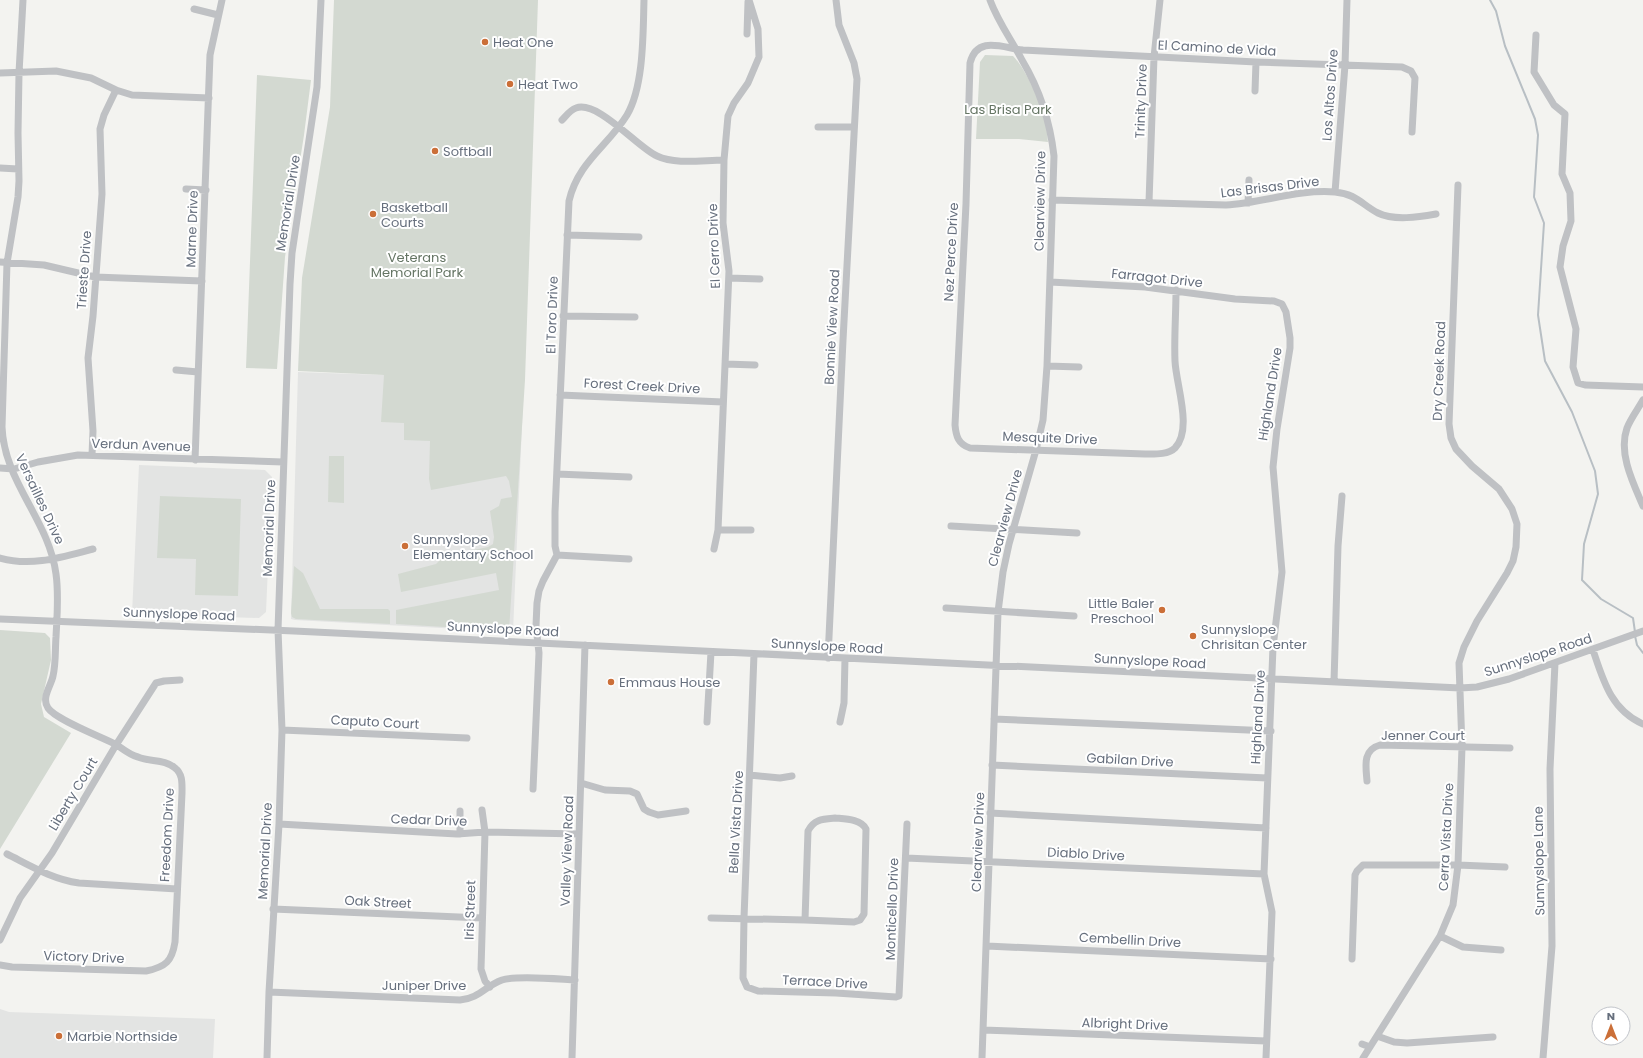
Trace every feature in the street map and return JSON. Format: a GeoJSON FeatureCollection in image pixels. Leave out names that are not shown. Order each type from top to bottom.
{"type":"FeatureCollection","features":[{"type":"Feature","properties":{"kind":"street","name":"Versailles Drive"},"geometry":{"type":"LineString","coordinates":[[23,0],[19,73],[18,197],[4,263],[2,428],[4,448],[11,470],[19,488],[42,528],[53,560],[58,599],[56,659],[53,678],[46,700],[48,707],[56,715]]}},
{"type":"Feature","properties":{"kind":"street","name":"Marne Drive"},"geometry":{"type":"LineString","coordinates":[[195,460],[210,55],[222,0]]}},
{"type":"Feature","properties":{"kind":"street","name":"Memorial Drive"},"geometry":{"type":"LineString","coordinates":[[267,1058],[273,909],[279,824],[282,730],[278,630],[290,270],[317,87],[321,0]]}},
{"type":"Feature","properties":{"kind":"street","name":"El Toro Drive"},"geometry":{"type":"LineString","coordinates":[[557,555],[555,535],[557,474],[567,235],[570,201],[575,182],[587,164],[619,127],[628,114],[636,91],[642,54],[644,0]]}},
{"type":"Feature","properties":{"kind":"street","name":"El Cerro Drive"},"geometry":{"type":"LineString","coordinates":[[747,34],[748,0]]}},
{"type":"Feature","properties":{"kind":"street","name":"El Cerro Drive"},"geometry":{"type":"LineString","coordinates":[[714,549],[718,530],[728,278],[728,258],[723,234],[723,223],[724,160],[728,116],[734,102],[748,83],[759,57],[758,29],[748,0]]}},
{"type":"Feature","properties":{"kind":"street","name":"Bonnie View Road"},"geometry":{"type":"LineString","coordinates":[[828,658],[857,79],[854,63],[839,25],[836,0]]}},
{"type":"Feature","properties":{"kind":"street","name":"Clearview Drive"},"geometry":{"type":"LineString","coordinates":[[982,1058],[998,612],[1003,572],[1043,420],[1047,366],[1054,156],[1050,126],[1034,80],[1003,30],[990,0]]}},
{"type":"Feature","properties":{"kind":"street","name":"Trinity Drive"},"geometry":{"type":"LineString","coordinates":[[1149,202],[1154,57],[1160,0]]}},
{"type":"Feature","properties":{"kind":"street","name":"Los Altos Drive"},"geometry":{"type":"LineString","coordinates":[[1335,192],[1345,65],[1347,0]]}},
{"type":"Feature","properties":{"kind":"street"},"geometry":{"type":"LineString","coordinates":[[194,9],[218,15]]}},
{"type":"Feature","properties":{"kind":"street"},"geometry":{"type":"LineString","coordinates":[[1536,35],[1534,72],[1554,105],[1565,114],[1562,174],[1570,193],[1570,220],[1560,267],[1576,330],[1573,367],[1578,383],[1585,385],[1643,387]]}},
{"type":"Feature","properties":{"kind":"street","name":"El Camino de Vida"},"geometry":{"type":"LineString","coordinates":[[970,65],[972,56],[981,47],[990,45],[1016,50],[1402,68],[1411,71],[1415,81],[1412,132]]}},
{"type":"Feature","properties":{"kind":"street"},"geometry":{"type":"LineString","coordinates":[[1256,62],[1256,91]]}},
{"type":"Feature","properties":{"kind":"street","name":"Nez Perce Drive"},"geometry":{"type":"LineString","coordinates":[[958,439],[955,425],[966,204],[970,65]]}},
{"type":"Feature","properties":{"kind":"street"},"geometry":{"type":"LineString","coordinates":[[0,72],[19,73],[45,71],[79,75],[101,82],[116,90],[141,96],[209,98]]}},
{"type":"Feature","properties":{"kind":"street","name":"Trieste Drive"},"geometry":{"type":"LineString","coordinates":[[92,455],[93,431],[88,358],[93,316],[102,194],[100,129],[104,115],[116,90]]}},
{"type":"Feature","properties":{"kind":"street"},"geometry":{"type":"LineString","coordinates":[[562,120],[574,109],[580,107],[587,108],[600,114],[650,152],[663,158],[678,160],[724,160]]}},
{"type":"Feature","properties":{"kind":"street"},"geometry":{"type":"LineString","coordinates":[[818,126],[854,127]]}},
{"type":"Feature","properties":{"kind":"street"},"geometry":{"type":"LineString","coordinates":[[0,168],[18,169]]}},
{"type":"Feature","properties":{"kind":"street"},"geometry":{"type":"LineString","coordinates":[[1248,203],[1249,180]]}},
{"type":"Feature","properties":{"kind":"street","name":"Dry Creek Road"},"geometry":{"type":"LineString","coordinates":[[1458,185],[1448,424],[1451,438],[1456,449],[1472,466],[1499,488],[1507,500],[1515,518],[1517,537],[1513,561],[1477,621],[1462,653],[1458,672],[1460,688]]}},
{"type":"Feature","properties":{"kind":"street"},"geometry":{"type":"LineString","coordinates":[[186,189],[206,190]]}},
{"type":"Feature","properties":{"kind":"street","name":"Las Brisas Drive"},"geometry":{"type":"LineString","coordinates":[[1052,200],[1226,205],[1248,203],[1297,194],[1335,192],[1353,197],[1374,211],[1388,216],[1416,217],[1436,214]]}},
{"type":"Feature","properties":{"kind":"street"},"geometry":{"type":"LineString","coordinates":[[567,235],[639,238]]}},
{"type":"Feature","properties":{"kind":"street"},"geometry":{"type":"LineString","coordinates":[[4,263],[49,266],[95,277],[202,281]]}},
{"type":"Feature","properties":{"kind":"street"},"geometry":{"type":"LineString","coordinates":[[728,278],[760,279]]}},
{"type":"Feature","properties":{"kind":"street","name":"Farragot Drive"},"geometry":{"type":"LineString","coordinates":[[1050,282],[1145,287],[1176,290],[1216,297],[1262,300]]}},
{"type":"Feature","properties":{"kind":"street","name":"Mesquite Drive"},"geometry":{"type":"LineString","coordinates":[[958,439],[964,446],[970,448],[1145,454],[1159,454],[1172,450],[1178,444],[1182,432],[1183,415],[1175,360],[1176,290]]}},
{"type":"Feature","properties":{"kind":"street","name":"Highland Drive"},"geometry":{"type":"LineString","coordinates":[[1262,300],[1274,301],[1279,303],[1285,309],[1290,338],[1288,362],[1274,448],[1274,483],[1282,572],[1273,647],[1271,731],[1267,778],[1264,874],[1272,906],[1266,1058]]}},
{"type":"Feature","properties":{"kind":"street"},"geometry":{"type":"LineString","coordinates":[[564,316],[634,317]]}},
{"type":"Feature","properties":{"kind":"street"},"geometry":{"type":"LineString","coordinates":[[725,364],[755,365]]}},
{"type":"Feature","properties":{"kind":"street"},"geometry":{"type":"LineString","coordinates":[[1047,366],[1079,367]]}},
{"type":"Feature","properties":{"kind":"street"},"geometry":{"type":"LineString","coordinates":[[176,370],[198,372]]}},
{"type":"Feature","properties":{"kind":"street","name":"Forest Creek Drive"},"geometry":{"type":"LineString","coordinates":[[560,394],[723,402]]}},
{"type":"Feature","properties":{"kind":"street"},"geometry":{"type":"LineString","coordinates":[[1643,400],[1627,428],[1624,443],[1631,478],[1643,506]]}},
{"type":"Feature","properties":{"kind":"street","name":"Verdun Avenue"},"geometry":{"type":"LineString","coordinates":[[0,468],[11,470],[61,457],[92,455],[195,460],[283,462]]}},
{"type":"Feature","properties":{"kind":"street"},"geometry":{"type":"LineString","coordinates":[[557,474],[629,477]]}},
{"type":"Feature","properties":{"kind":"street"},"geometry":{"type":"LineString","coordinates":[[1334,682],[1338,546],[1342,496]]}},
{"type":"Feature","properties":{"kind":"street"},"geometry":{"type":"LineString","coordinates":[[951,526],[1077,533]]}},
{"type":"Feature","properties":{"kind":"street"},"geometry":{"type":"LineString","coordinates":[[718,530],[751,530]]}},
{"type":"Feature","properties":{"kind":"street"},"geometry":{"type":"LineString","coordinates":[[0,558],[22,562],[53,560],[93,549]]}},
{"type":"Feature","properties":{"kind":"street"},"geometry":{"type":"LineString","coordinates":[[533,789],[538,690],[537,612],[539,591],[557,555],[629,559]]}},
{"type":"Feature","properties":{"kind":"street"},"geometry":{"type":"LineString","coordinates":[[946,608],[1074,616]]}},
{"type":"Feature","properties":{"kind":"street","name":"Sunnyslope Road"},"geometry":{"type":"LineString","coordinates":[[0,619],[278,630],[538,645],[585,645],[1460,688],[1490,684],[1643,632]]}},
{"type":"Feature","properties":{"kind":"street","name":"Valley View Road"},"geometry":{"type":"LineString","coordinates":[[572,1058],[585,645]]}},
{"type":"Feature","properties":{"kind":"street"},"geometry":{"type":"LineString","coordinates":[[1593,650],[1610,694],[1625,714],[1643,724]]}},
{"type":"Feature","properties":{"kind":"street"},"geometry":{"type":"LineString","coordinates":[[707,722],[711,652]]}},
{"type":"Feature","properties":{"kind":"street","name":"Bella Vista Drive"},"geometry":{"type":"LineString","coordinates":[[749,989],[745,984],[744,978],[744,918],[754,654]]}},
{"type":"Feature","properties":{"kind":"street"},"geometry":{"type":"LineString","coordinates":[[840,722],[844,703],[845,658]]}},
{"type":"Feature","properties":{"kind":"street","name":"Sunnyslope Lane"},"geometry":{"type":"LineString","coordinates":[[1543,1058],[1552,946],[1550,770],[1555,663]]}},
{"type":"Feature","properties":{"kind":"street","name":"Liberty Court"},"geometry":{"type":"LineString","coordinates":[[0,940],[20,898],[52,852],[116,745],[156,683],[180,680]]}},
{"type":"Feature","properties":{"kind":"street","name":"Cerra Vista Drive"},"geometry":{"type":"LineString","coordinates":[[1363,1058],[1440,936],[1453,905],[1458,865],[1462,747],[1460,688]]}},
{"type":"Feature","properties":{"kind":"street","name":"Freedom Drive"},"geometry":{"type":"LineString","coordinates":[[56,715],[137,757],[165,763],[175,768],[181,774],[182,793],[174,948],[166,964]]}},
{"type":"Feature","properties":{"kind":"street"},"geometry":{"type":"LineString","coordinates":[[994,719],[1271,731]]}},
{"type":"Feature","properties":{"kind":"street","name":"Caputo Court"},"geometry":{"type":"LineString","coordinates":[[282,730],[467,738]]}},
{"type":"Feature","properties":{"kind":"street","name":"Jenner Court"},"geometry":{"type":"LineString","coordinates":[[1367,781],[1366,759],[1369,750],[1376,746],[1510,748]]}},
{"type":"Feature","properties":{"kind":"street","name":"Gabilan Drive"},"geometry":{"type":"LineString","coordinates":[[992,765],[1267,778]]}},
{"type":"Feature","properties":{"kind":"street"},"geometry":{"type":"LineString","coordinates":[[750,775],[780,778],[792,776]]}},
{"type":"Feature","properties":{"kind":"street"},"geometry":{"type":"LineString","coordinates":[[581,783],[605,790],[630,791],[637,794],[644,809],[658,815],[686,811]]}},
{"type":"Feature","properties":{"kind":"street","name":"Iris Street"},"geometry":{"type":"LineString","coordinates":[[482,810],[485,832],[481,969],[485,981],[490,986]]}},
{"type":"Feature","properties":{"kind":"street"},"geometry":{"type":"LineString","coordinates":[[460,811],[460,834]]}},
{"type":"Feature","properties":{"kind":"street"},"geometry":{"type":"LineString","coordinates":[[990,813],[1266,828]]}},
{"type":"Feature","properties":{"kind":"street"},"geometry":{"type":"LineString","coordinates":[[711,918],[854,922],[862,918],[865,906],[866,829],[861,823],[846,819],[824,819],[814,822],[810,828],[807,838],[805,920]]}},
{"type":"Feature","properties":{"kind":"street","name":"Cedar Drive"},"geometry":{"type":"LineString","coordinates":[[279,824],[460,834],[485,832],[579,834]]}},
{"type":"Feature","properties":{"kind":"street","name":"Monticello Drive"},"geometry":{"type":"LineString","coordinates":[[900,996],[906,824]]}},
{"type":"Feature","properties":{"kind":"street"},"geometry":{"type":"LineString","coordinates":[[7,854],[62,881],[177,889]]}},
{"type":"Feature","properties":{"kind":"street","name":"Diablo Drive"},"geometry":{"type":"LineString","coordinates":[[906,858],[1264,874]]}},
{"type":"Feature","properties":{"kind":"street"},"geometry":{"type":"LineString","coordinates":[[1352,959],[1354,882],[1355,875],[1360,867],[1368,864],[1505,867]]}},
{"type":"Feature","properties":{"kind":"street","name":"Oak Street"},"geometry":{"type":"LineString","coordinates":[[273,909],[482,918]]}},
{"type":"Feature","properties":{"kind":"street"},"geometry":{"type":"LineString","coordinates":[[1440,936],[1463,946],[1501,950]]}},
{"type":"Feature","properties":{"kind":"street","name":"Cembellin Drive"},"geometry":{"type":"LineString","coordinates":[[987,946],[1271,959]]}},
{"type":"Feature","properties":{"kind":"street","name":"Victory Drive"},"geometry":{"type":"LineString","coordinates":[[0,965],[12,967],[146,971],[158,969],[166,964]]}},
{"type":"Feature","properties":{"kind":"street","name":"Juniper Drive"},"geometry":{"type":"LineString","coordinates":[[269,992],[460,1000],[477,996],[490,986],[512,978],[575,980]]}},
{"type":"Feature","properties":{"kind":"street","name":"Terrace Drive"},"geometry":{"type":"LineString","coordinates":[[749,989],[758,991],[900,996]]}},
{"type":"Feature","properties":{"kind":"street","name":"Albright Drive"},"geometry":{"type":"LineString","coordinates":[[983,1030],[1266,1041]]}},
{"type":"Feature","properties":{"kind":"street"},"geometry":{"type":"LineString","coordinates":[[1377,1036],[1394,1042],[1407,1043],[1493,1038]]}},
{"type":"Feature","properties":{"kind":"street"},"geometry":{"type":"LineString","coordinates":[[1362,1044],[1370,1047]]}},
{"type":"Feature","properties":{"kind":"shaded area","name":"Sunnyslope Elementary School"},"geometry":{"type":"Polygon","coordinates":[[[298,372],[524,380],[513,632],[291,619],[298,372]]]}},
{"type":"Feature","properties":{"kind":"shaded area"},"geometry":{"type":"Polygon","coordinates":[[[139,465],[265,470],[272,477],[266,612],[259,618],[132,614],[139,465]]]}},
{"type":"Feature","properties":{"kind":"shaded area"},"geometry":{"type":"Polygon","coordinates":[[[0,1009],[9,1012],[215,1019],[213,1058],[0,1058],[0,1009]]]}},
{"type":"Feature","properties":{"kind":"green space","name":"Veterans Memorial Park"},"geometry":{"type":"Polygon","coordinates":[[[334,0],[538,0],[525,380],[509,631],[396,624],[396,610],[499,590],[496,573],[401,592],[398,574],[436,564],[444,556],[488,547],[493,544],[494,537],[490,511],[499,506],[501,499],[512,497],[509,481],[506,476],[431,490],[429,479],[430,441],[404,440],[404,423],[381,422],[384,375],[298,371],[302,278],[330,107],[334,0]]]}},
{"type":"Feature","properties":{"kind":"green space","name":"Las Brisa Park"},"geometry":{"type":"Polygon","coordinates":[[[985,55],[1013,56],[1018,62],[1033,88],[1044,115],[1047,125],[1048,142],[1019,139],[976,139],[980,62],[985,55]]]}},
{"type":"Feature","properties":{"kind":"green space"},"geometry":{"type":"Polygon","coordinates":[[[257,75],[311,80],[285,257],[277,369],[246,368],[257,75]]]}},
{"type":"Feature","properties":{"kind":"green space"},"geometry":{"type":"Polygon","coordinates":[[[329,456],[344,456],[344,503],[328,502],[329,456]]]}},
{"type":"Feature","properties":{"kind":"green space"},"geometry":{"type":"Polygon","coordinates":[[[160,496],[241,499],[238,596],[195,595],[196,559],[157,558],[160,496]]]}},
{"type":"Feature","properties":{"kind":"green space"},"geometry":{"type":"Polygon","coordinates":[[[294,566],[303,573],[320,609],[388,609],[390,611],[390,624],[296,619],[292,617],[294,566]]]}},
{"type":"Feature","properties":{"kind":"green space"},"geometry":{"type":"Polygon","coordinates":[[[0,630],[45,633],[50,638],[51,660],[41,704],[44,717],[71,733],[0,849],[0,630]]]}},
{"type":"Feature","properties":{"kind":"waterway"},"geometry":{"type":"LineString","coordinates":[[1490,0],[1496,11],[1505,46],[1535,119],[1538,135],[1534,197],[1544,223],[1538,315],[1545,361],[1572,412],[1595,471],[1598,494],[1584,544],[1582,580],[1601,599],[1633,618],[1635,632]]}},
{"type":"Feature","properties":{"kind":"waterway"},"geometry":{"type":"LineString","coordinates":[[1635,636],[1637,645],[1643,653]]}},
{"type":"Feature","properties":{"kind":"place","name":"Heat One"},"geometry":{"type":"Point","coordinates":[485,42]}},
{"type":"Feature","properties":{"kind":"place","name":"Heat Two"},"geometry":{"type":"Point","coordinates":[510,84]}},
{"type":"Feature","properties":{"kind":"place","name":"Softball"},"geometry":{"type":"Point","coordinates":[435,151]}},
{"type":"Feature","properties":{"kind":"place","name":"Basketball Courts"},"geometry":{"type":"Point","coordinates":[373,214]}},
{"type":"Feature","properties":{"kind":"place","name":"Sunnyslope Elementary School"},"geometry":{"type":"Point","coordinates":[405,546]}},
{"type":"Feature","properties":{"kind":"place","name":"Little Baler Preschool"},"geometry":{"type":"Point","coordinates":[1162,610]}},
{"type":"Feature","properties":{"kind":"place","name":"Sunnyslope Chrisitan Center"},"geometry":{"type":"Point","coordinates":[1193,636]}},
{"type":"Feature","properties":{"kind":"place","name":"Emmaus House"},"geometry":{"type":"Point","coordinates":[611,682]}},
{"type":"Feature","properties":{"kind":"place","name":"Marbie Northside"},"geometry":{"type":"Point","coordinates":[59,1036]}}]}
